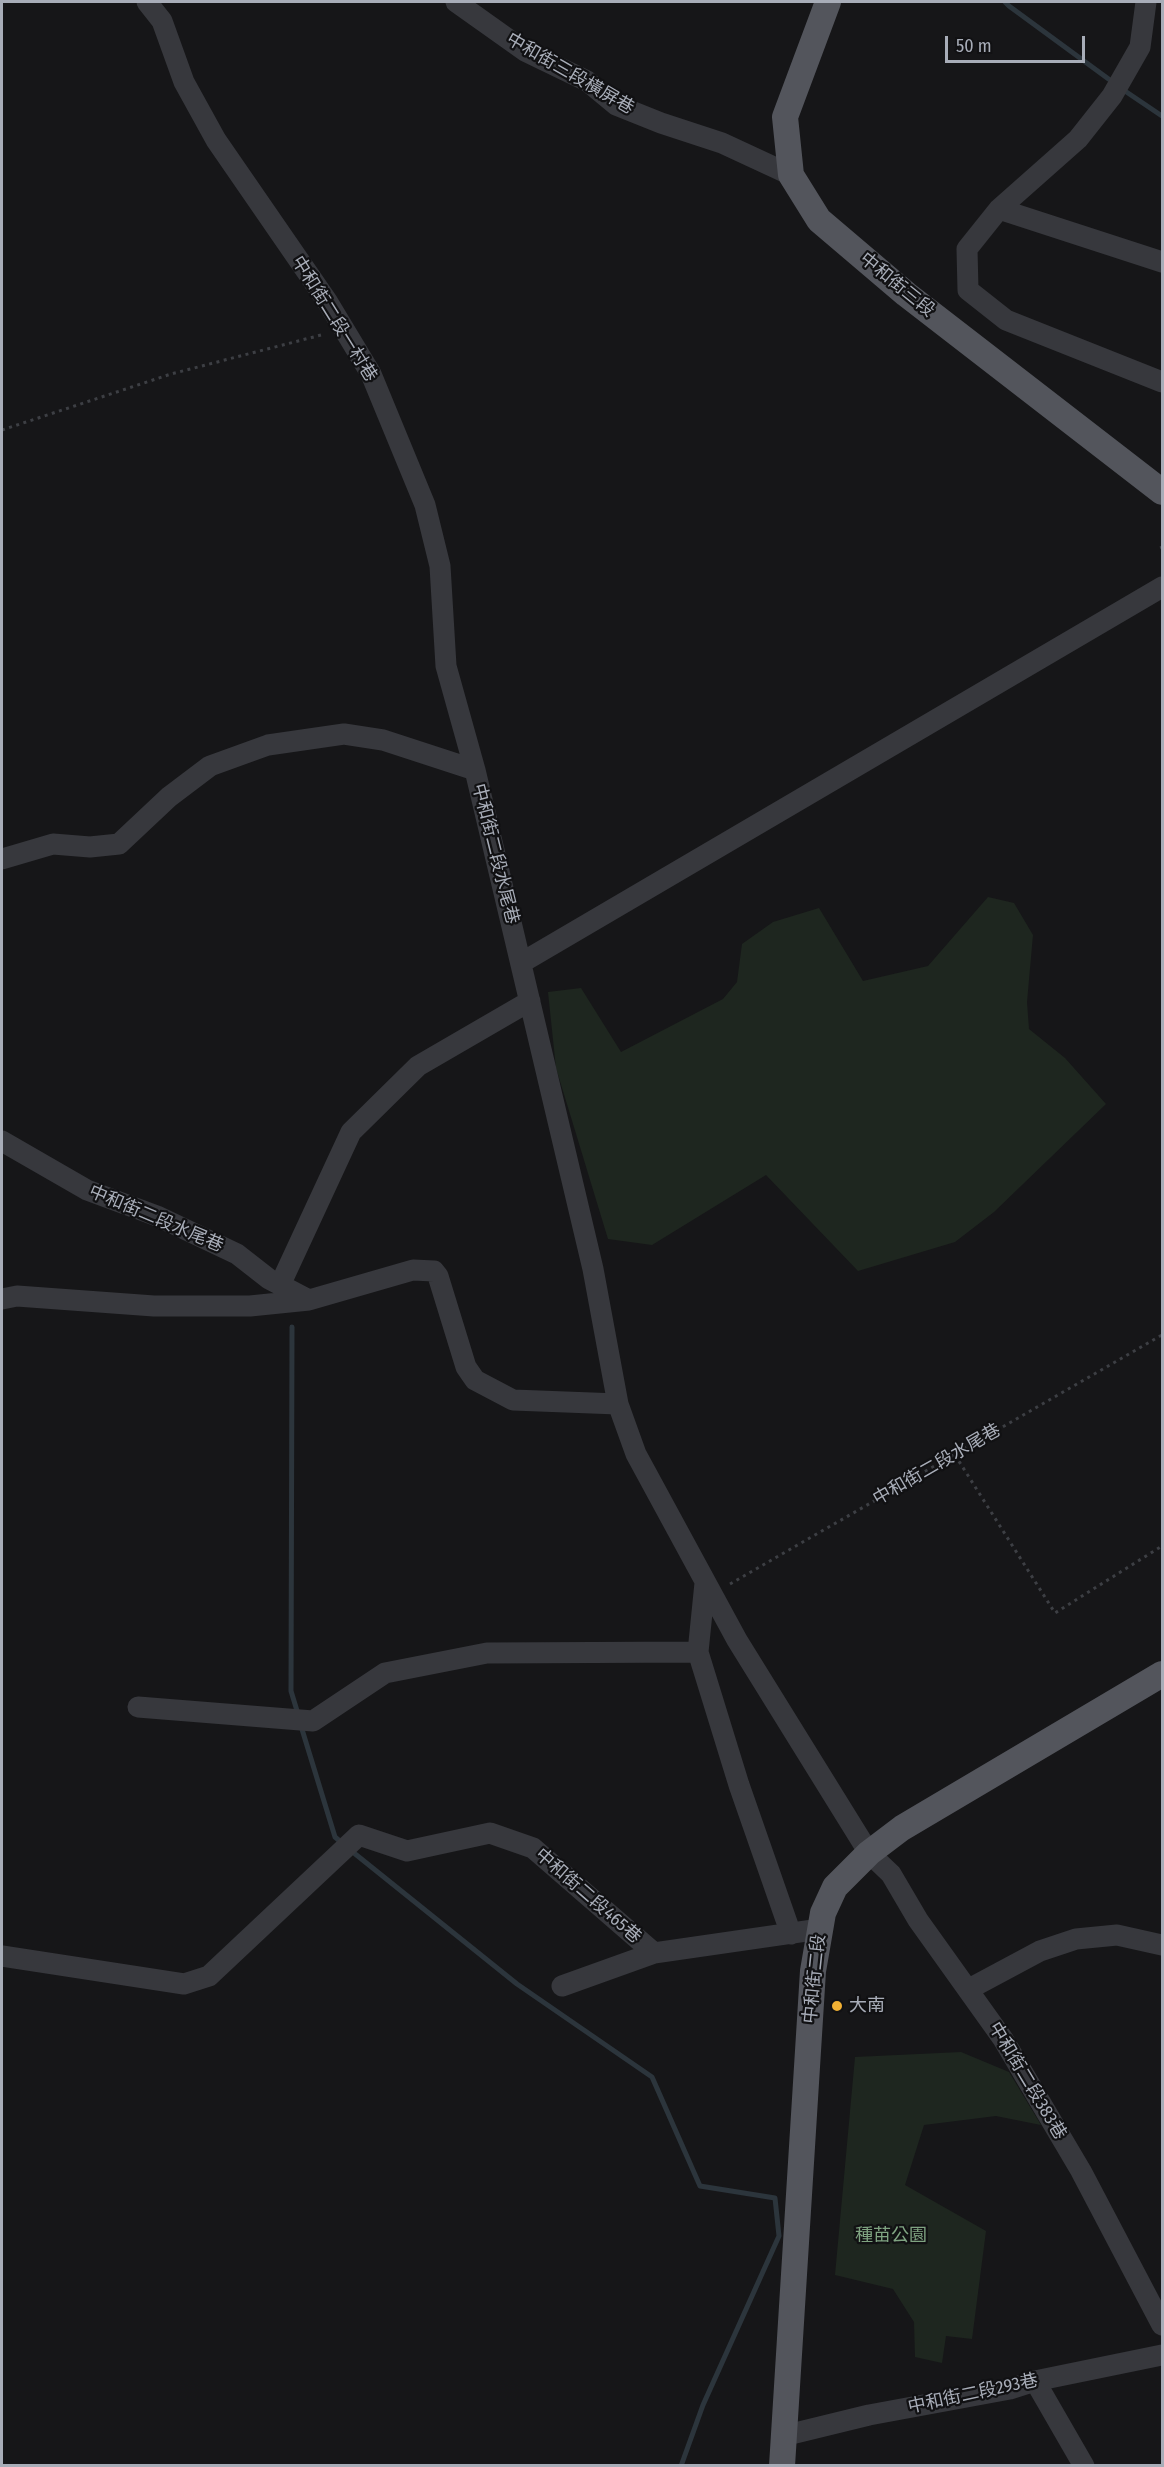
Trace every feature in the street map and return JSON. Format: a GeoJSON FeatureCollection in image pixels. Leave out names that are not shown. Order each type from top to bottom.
{"type":"FeatureCollection","features":[{"type":"Feature","properties":{"kind":"main road","name":"中和街三段"},"geometry":{"type":"LineString","coordinates":[[828,2],[785,117],[791,175],[819,220],[906,294],[1162,492]]}},
{"type":"Feature","properties":{"kind":"main road","name":"中和街二段"},"geometry":{"type":"LineString","coordinates":[[782,2466],[813,1971],[823,1913],[835,1887],[869,1853],[902,1828],[1162,1674]]}},
{"type":"Feature","properties":{"kind":"street","name":"中和街二段一村巷"},"geometry":{"type":"LineString","coordinates":[[147,2],[162,21],[184,82],[216,140],[327,301],[371,374],[425,505],[440,566],[446,666],[475,770]]}},
{"type":"Feature","properties":{"kind":"street","name":"中和街三段橫屏巷"},"geometry":{"type":"LineString","coordinates":[[456,2],[525,51],[587,81],[616,105],[722,143],[791,175]]}},
{"type":"Feature","properties":{"kind":"street"},"geometry":{"type":"LineString","coordinates":[[1146,2],[1140,47],[1112,96],[1078,139],[999,209],[967,249],[968,290],[1005,320],[1162,382]]}},
{"type":"Feature","properties":{"kind":"street"},"geometry":{"type":"LineString","coordinates":[[999,209],[1162,262]]}},
{"type":"Feature","properties":{"kind":"street"},"geometry":{"type":"LineString","coordinates":[[521,963],[1162,587]]}},
{"type":"Feature","properties":{"kind":"street","name":"中和街二段水尾巷"},"geometry":{"type":"LineString","coordinates":[[2,859],[52,844],[90,847],[119,844],[169,797],[210,766],[268,745],[344,734],[383,740],[475,770],[593,1269],[618,1404],[636,1455],[737,1640],[869,1853]]}},
{"type":"Feature","properties":{"kind":"street"},"geometry":{"type":"LineString","coordinates":[[280,1285],[351,1132],[418,1065],[530,1001]]}},
{"type":"Feature","properties":{"kind":"street","name":"中和街二段水尾巷"},"geometry":{"type":"LineString","coordinates":[[2,1141],[87,1190],[157,1216],[237,1254],[280,1285],[309,1300]]}},
{"type":"Feature","properties":{"kind":"street"},"geometry":{"type":"LineString","coordinates":[[2,1299],[17,1296],[154,1306],[250,1306],[309,1300],[413,1270],[434,1271],[438,1276],[466,1367],[475,1380],[513,1400],[618,1404]]}},
{"type":"Feature","properties":{"kind":"street"},"geometry":{"type":"LineString","coordinates":[[708,1589],[698,1652],[739,1785],[791,1934]]}},
{"type":"Feature","properties":{"kind":"street"},"geometry":{"type":"LineString","coordinates":[[138,1707],[312,1720],[385,1673],[487,1653],[698,1652]]}},
{"type":"Feature","properties":{"kind":"street","name":"中和街二段465巷"},"geometry":{"type":"LineString","coordinates":[[2,1956],[184,1984],[209,1976],[358,1835],[407,1851],[490,1833],[533,1848],[654,1953],[820,1929]]}},
{"type":"Feature","properties":{"kind":"street","name":"中和街二段383巷"},"geometry":{"type":"LineString","coordinates":[[869,1853],[891,1874],[918,1920],[1003,2039],[1081,2171],[1162,2325]]}},
{"type":"Feature","properties":{"kind":"street"},"geometry":{"type":"LineString","coordinates":[[969,1989],[1040,1951],[1076,1939],[1117,1935],[1162,1945]]}},
{"type":"Feature","properties":{"kind":"street"},"geometry":{"type":"LineString","coordinates":[[562,1986],[654,1953]]}},
{"type":"Feature","properties":{"kind":"street","name":"中和街二段293巷"},"geometry":{"type":"LineString","coordinates":[[783,2436],[869,2415],[1010,2389],[1035,2381],[1162,2355]]}},
{"type":"Feature","properties":{"kind":"street"},"geometry":{"type":"LineString","coordinates":[[1035,2381],[1084,2466]]}},
{"type":"Feature","properties":{"kind":"path"},"geometry":{"type":"LineString","coordinates":[[2,430],[171,374],[344,329]]}},
{"type":"Feature","properties":{"kind":"path","name":"中和街二段水尾巷"},"geometry":{"type":"LineString","coordinates":[[708,1589],[955,1455],[1162,1335]]}},
{"type":"Feature","properties":{"kind":"path"},"geometry":{"type":"LineString","coordinates":[[955,1455],[1055,1613],[1162,1546]]}},
{"type":"Feature","properties":{"kind":"green space"},"geometry":{"type":"Polygon","coordinates":[[[988,897],[1014,903],[1033,935],[1027,1002],[1029,1029],[1065,1058],[1106,1104],[994,1212],[955,1242],[858,1271],[766,1175],[652,1245],[608,1239],[556,1068],[548,992],[581,988],[621,1052],[723,999],[737,982],[742,944],[773,922],[819,908],[863,981],[928,966],[988,897]]]}},
{"type":"Feature","properties":{"kind":"green space","name":"種苗公園"},"geometry":{"type":"Polygon","coordinates":[[[961,2052],[1009,2072],[1041,2125],[996,2116],[924,2125],[905,2185],[986,2231],[972,2339],[946,2336],[942,2363],[915,2357],[914,2322],[893,2289],[835,2275],[855,2057],[961,2052]]]}},
{"type":"Feature","properties":{"kind":"waterway"},"geometry":{"type":"LineString","coordinates":[[1005,2],[1114,83]]}},
{"type":"Feature","properties":{"kind":"waterway"},"geometry":{"type":"LineString","coordinates":[[1122,89],[1162,116]]}},
{"type":"Feature","properties":{"kind":"waterway"},"geometry":{"type":"LineString","coordinates":[[292,1327],[291,1691],[298,1714]]}},
{"type":"Feature","properties":{"kind":"waterway"},"geometry":{"type":"LineString","coordinates":[[301,1726],[335,1837],[342,1843]]}},
{"type":"Feature","properties":{"kind":"waterway"},"geometry":{"type":"LineString","coordinates":[[349,1849],[517,1984],[652,2077],[700,2186],[775,2198],[779,2236],[703,2405],[681,2466]]}},
{"type":"Feature","properties":{"kind":"place","name":"大南"},"geometry":{"type":"Point","coordinates":[837,2006]}}]}
